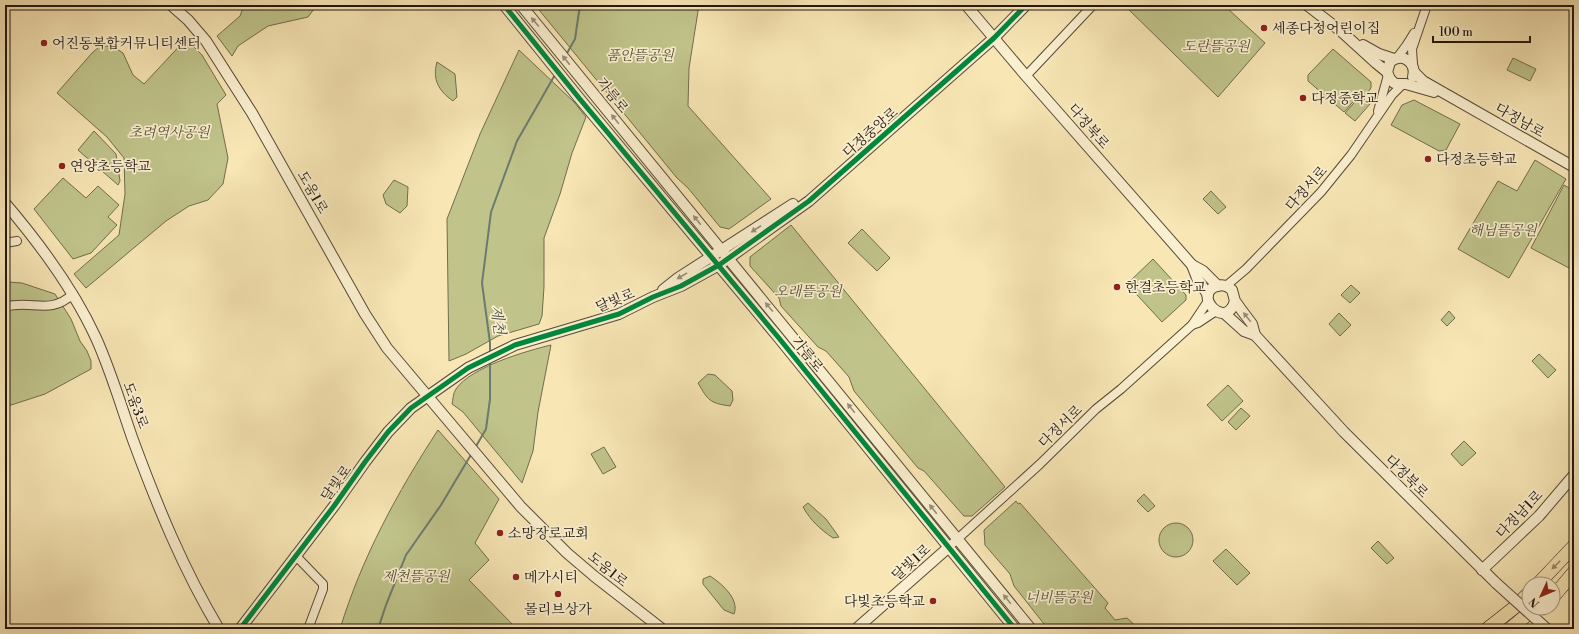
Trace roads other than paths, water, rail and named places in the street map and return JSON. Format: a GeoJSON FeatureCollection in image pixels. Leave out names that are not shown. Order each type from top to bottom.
{"type":"FeatureCollection","features":[{"type":"Feature","properties":{"kind":"highway"},"geometry":{"type":"LineString","coordinates":[[1546,576],[1574,546]]}},
{"type":"Feature","properties":{"kind":"highway"},"geometry":{"type":"LineString","coordinates":[[1561,584],[1574,572]]}},
{"type":"Feature","properties":{"kind":"highway"},"geometry":{"type":"LineString","coordinates":[[1561,587],[1574,572]]}},
{"type":"Feature","properties":{"kind":"highway"},"geometry":{"type":"LineString","coordinates":[[1487,629],[1521,601]]}},
{"type":"Feature","properties":{"kind":"highway"},"geometry":{"type":"LineString","coordinates":[[1477,629],[1515,607]]}},
{"type":"Feature","properties":{"kind":"highway"},"geometry":{"type":"LineString","coordinates":[[1510,629],[1525,616]]}},
{"type":"Feature","properties":{"kind":"highway"},"geometry":{"type":"LineString","coordinates":[[1519,629],[1534,616]]}},
{"type":"Feature","properties":{"kind":"street","name":"도움1로"},"geometry":{"type":"LineString","coordinates":[[171,5],[188,20],[206,41],[252,113],[386,348],[521,507],[567,553],[662,629]]}},
{"type":"Feature","properties":{"kind":"street","name":"가름로"},"geometry":{"type":"LineString","coordinates":[[504,5],[579,98],[712,256],[1015,629]]}},
{"type":"Feature","properties":{"kind":"street","name":"가름로"},"geometry":{"type":"LineString","coordinates":[[521,5],[1031,629]]}},
{"type":"Feature","properties":{"kind":"street","name":"다정북로"},"geometry":{"type":"LineString","coordinates":[[966,5],[1026,76],[1192,265]]}},
{"type":"Feature","properties":{"kind":"street","name":"다정중앙로"},"geometry":{"type":"LineString","coordinates":[[653,297],[678,278],[804,197],[992,36],[1018,5]]}},
{"type":"Feature","properties":{"kind":"street","name":"다정중앙로"},"geometry":{"type":"LineString","coordinates":[[719,265],[809,201],[1026,5]]}},
{"type":"Feature","properties":{"kind":"street"},"geometry":{"type":"LineString","coordinates":[[1026,76],[1093,5]]}},
{"type":"Feature","properties":{"kind":"street"},"geometry":{"type":"LineString","coordinates":[[1307,5],[1342,32],[1387,74],[1394,83],[1405,84],[1452,97]]}},
{"type":"Feature","properties":{"kind":"street"},"geometry":{"type":"LineString","coordinates":[[1377,116],[1390,62],[1406,46],[1426,9]]}},
{"type":"Feature","properties":{"kind":"street"},"geometry":{"type":"LineString","coordinates":[[1405,84],[1410,81],[1413,69],[1412,49],[1426,9]]}},
{"type":"Feature","properties":{"kind":"street"},"geometry":{"type":"LineString","coordinates":[[1342,32],[1379,54],[1409,60],[1413,69],[1423,81],[1452,97]]}},
{"type":"Feature","properties":{"kind":"street","name":"다정서로"},"geometry":{"type":"LineString","coordinates":[[1246,269],[1332,181],[1392,95],[1405,84]]}},
{"type":"Feature","properties":{"kind":"street","name":"다정남로"},"geometry":{"type":"LineString","coordinates":[[1452,97],[1574,167]]}},
{"type":"Feature","properties":{"kind":"street","name":"도움3로"},"geometry":{"type":"LineString","coordinates":[[5,203],[40,247],[73,294],[98,343],[134,441],[185,567],[202,601],[219,629]]}},
{"type":"Feature","properties":{"kind":"street"},"geometry":{"type":"LineString","coordinates":[[5,243],[17,240]]}},
{"type":"Feature","properties":{"kind":"street","name":"달빛로"},"geometry":{"type":"LineString","coordinates":[[240,629],[334,506],[388,432],[411,408],[468,368],[515,345],[614,316],[653,297],[681,286],[719,265]]}},
{"type":"Feature","properties":{"kind":"street"},"geometry":{"type":"LineString","coordinates":[[1192,265],[1203,271],[1222,286],[1232,290],[1252,324],[1255,335]]}},
{"type":"Feature","properties":{"kind":"street"},"geometry":{"type":"LineString","coordinates":[[1192,265],[1212,309],[1220,312],[1244,331],[1255,335]]}},
{"type":"Feature","properties":{"kind":"street"},"geometry":{"type":"LineString","coordinates":[[1192,325],[1214,288],[1222,286],[1246,269]]}},
{"type":"Feature","properties":{"kind":"street"},"geometry":{"type":"LineString","coordinates":[[1192,325],[1232,308],[1238,282],[1246,269]]}},
{"type":"Feature","properties":{"kind":"street"},"geometry":{"type":"LineString","coordinates":[[5,307],[18,305],[55,306],[65,301],[73,294]]}},
{"type":"Feature","properties":{"kind":"street","name":"다정서로"},"geometry":{"type":"LineString","coordinates":[[948,547],[1040,464],[1096,409],[1121,389],[1192,325]]}},
{"type":"Feature","properties":{"kind":"street","name":"다정북로"},"geometry":{"type":"LineString","coordinates":[[1255,335],[1344,432],[1482,570],[1547,629]]}},
{"type":"Feature","properties":{"kind":"street","name":"다정남1로"},"geometry":{"type":"LineString","coordinates":[[1482,570],[1538,516],[1574,475]]}},
{"type":"Feature","properties":{"kind":"street","name":"달빛1로"},"geometry":{"type":"LineString","coordinates":[[856,629],[948,547]]}},
{"type":"Feature","properties":{"kind":"street"},"geometry":{"type":"LineString","coordinates":[[295,556],[323,584],[323,589],[308,629]]}},
{"type":"Feature","properties":{"kind":"waterway","name":"제천"},"geometry":{"type":"LineString","coordinates":[[566,55],[575,39],[580,5]]}},
{"type":"Feature","properties":{"kind":"waterway","name":"제천"},"geometry":{"type":"LineString","coordinates":[[490,353],[482,283],[491,212],[517,141],[556,73]]}},
{"type":"Feature","properties":{"kind":"waterway","name":"제천"},"geometry":{"type":"LineString","coordinates":[[475,448],[486,429],[490,399],[490,361]]}},
{"type":"Feature","properties":{"kind":"waterway","name":"제천"},"geometry":{"type":"LineString","coordinates":[[378,629],[406,555],[441,505],[472,453]]}},
{"type":"Feature","properties":{"kind":"place","name":"세종다정어린이집"},"geometry":{"type":"Point","coordinates":[1264,28]}},
{"type":"Feature","properties":{"kind":"place","name":"어진동복합커뮤니티센터"},"geometry":{"type":"Point","coordinates":[44,43]}},
{"type":"Feature","properties":{"kind":"place","name":"다정중학교"},"geometry":{"type":"Point","coordinates":[1303,98]}},
{"type":"Feature","properties":{"kind":"place","name":"다정초등학교"},"geometry":{"type":"Point","coordinates":[1428,159]}},
{"type":"Feature","properties":{"kind":"place","name":"연양초등학교"},"geometry":{"type":"Point","coordinates":[62,166]}},
{"type":"Feature","properties":{"kind":"place","name":"한결초등학교"},"geometry":{"type":"Point","coordinates":[1117,287]}},
{"type":"Feature","properties":{"kind":"place","name":"소망장로교회"},"geometry":{"type":"Point","coordinates":[500,533]}},
{"type":"Feature","properties":{"kind":"place","name":"메가시티"},"geometry":{"type":"Point","coordinates":[516,577]}},
{"type":"Feature","properties":{"kind":"place","name":"몰리브상가"},"geometry":{"type":"Point","coordinates":[558,594]}},
{"type":"Feature","properties":{"kind":"place","name":"다빛초등학교"},"geometry":{"type":"Point","coordinates":[933,601]}},
{"type":"Feature","properties":{"kind":"park label","name":"도란뜰공원"},"geometry":{"type":"Point","coordinates":[1216,46]}},
{"type":"Feature","properties":{"kind":"park label","name":"품안뜰공원"},"geometry":{"type":"Point","coordinates":[640,55]}},
{"type":"Feature","properties":{"kind":"park label","name":"초려역사공원"},"geometry":{"type":"Point","coordinates":[169,132]}},
{"type":"Feature","properties":{"kind":"park label","name":"해님뜰공원"},"geometry":{"type":"Point","coordinates":[1503,230]}},
{"type":"Feature","properties":{"kind":"park label","name":"오래뜰공원"},"geometry":{"type":"Point","coordinates":[808,291]}},
{"type":"Feature","properties":{"kind":"park label","name":"제천뜰공원"},"geometry":{"type":"Point","coordinates":[416,576]}},
{"type":"Feature","properties":{"kind":"park label","name":"너비뜰공원"},"geometry":{"type":"Point","coordinates":[1059,597]}}]}
